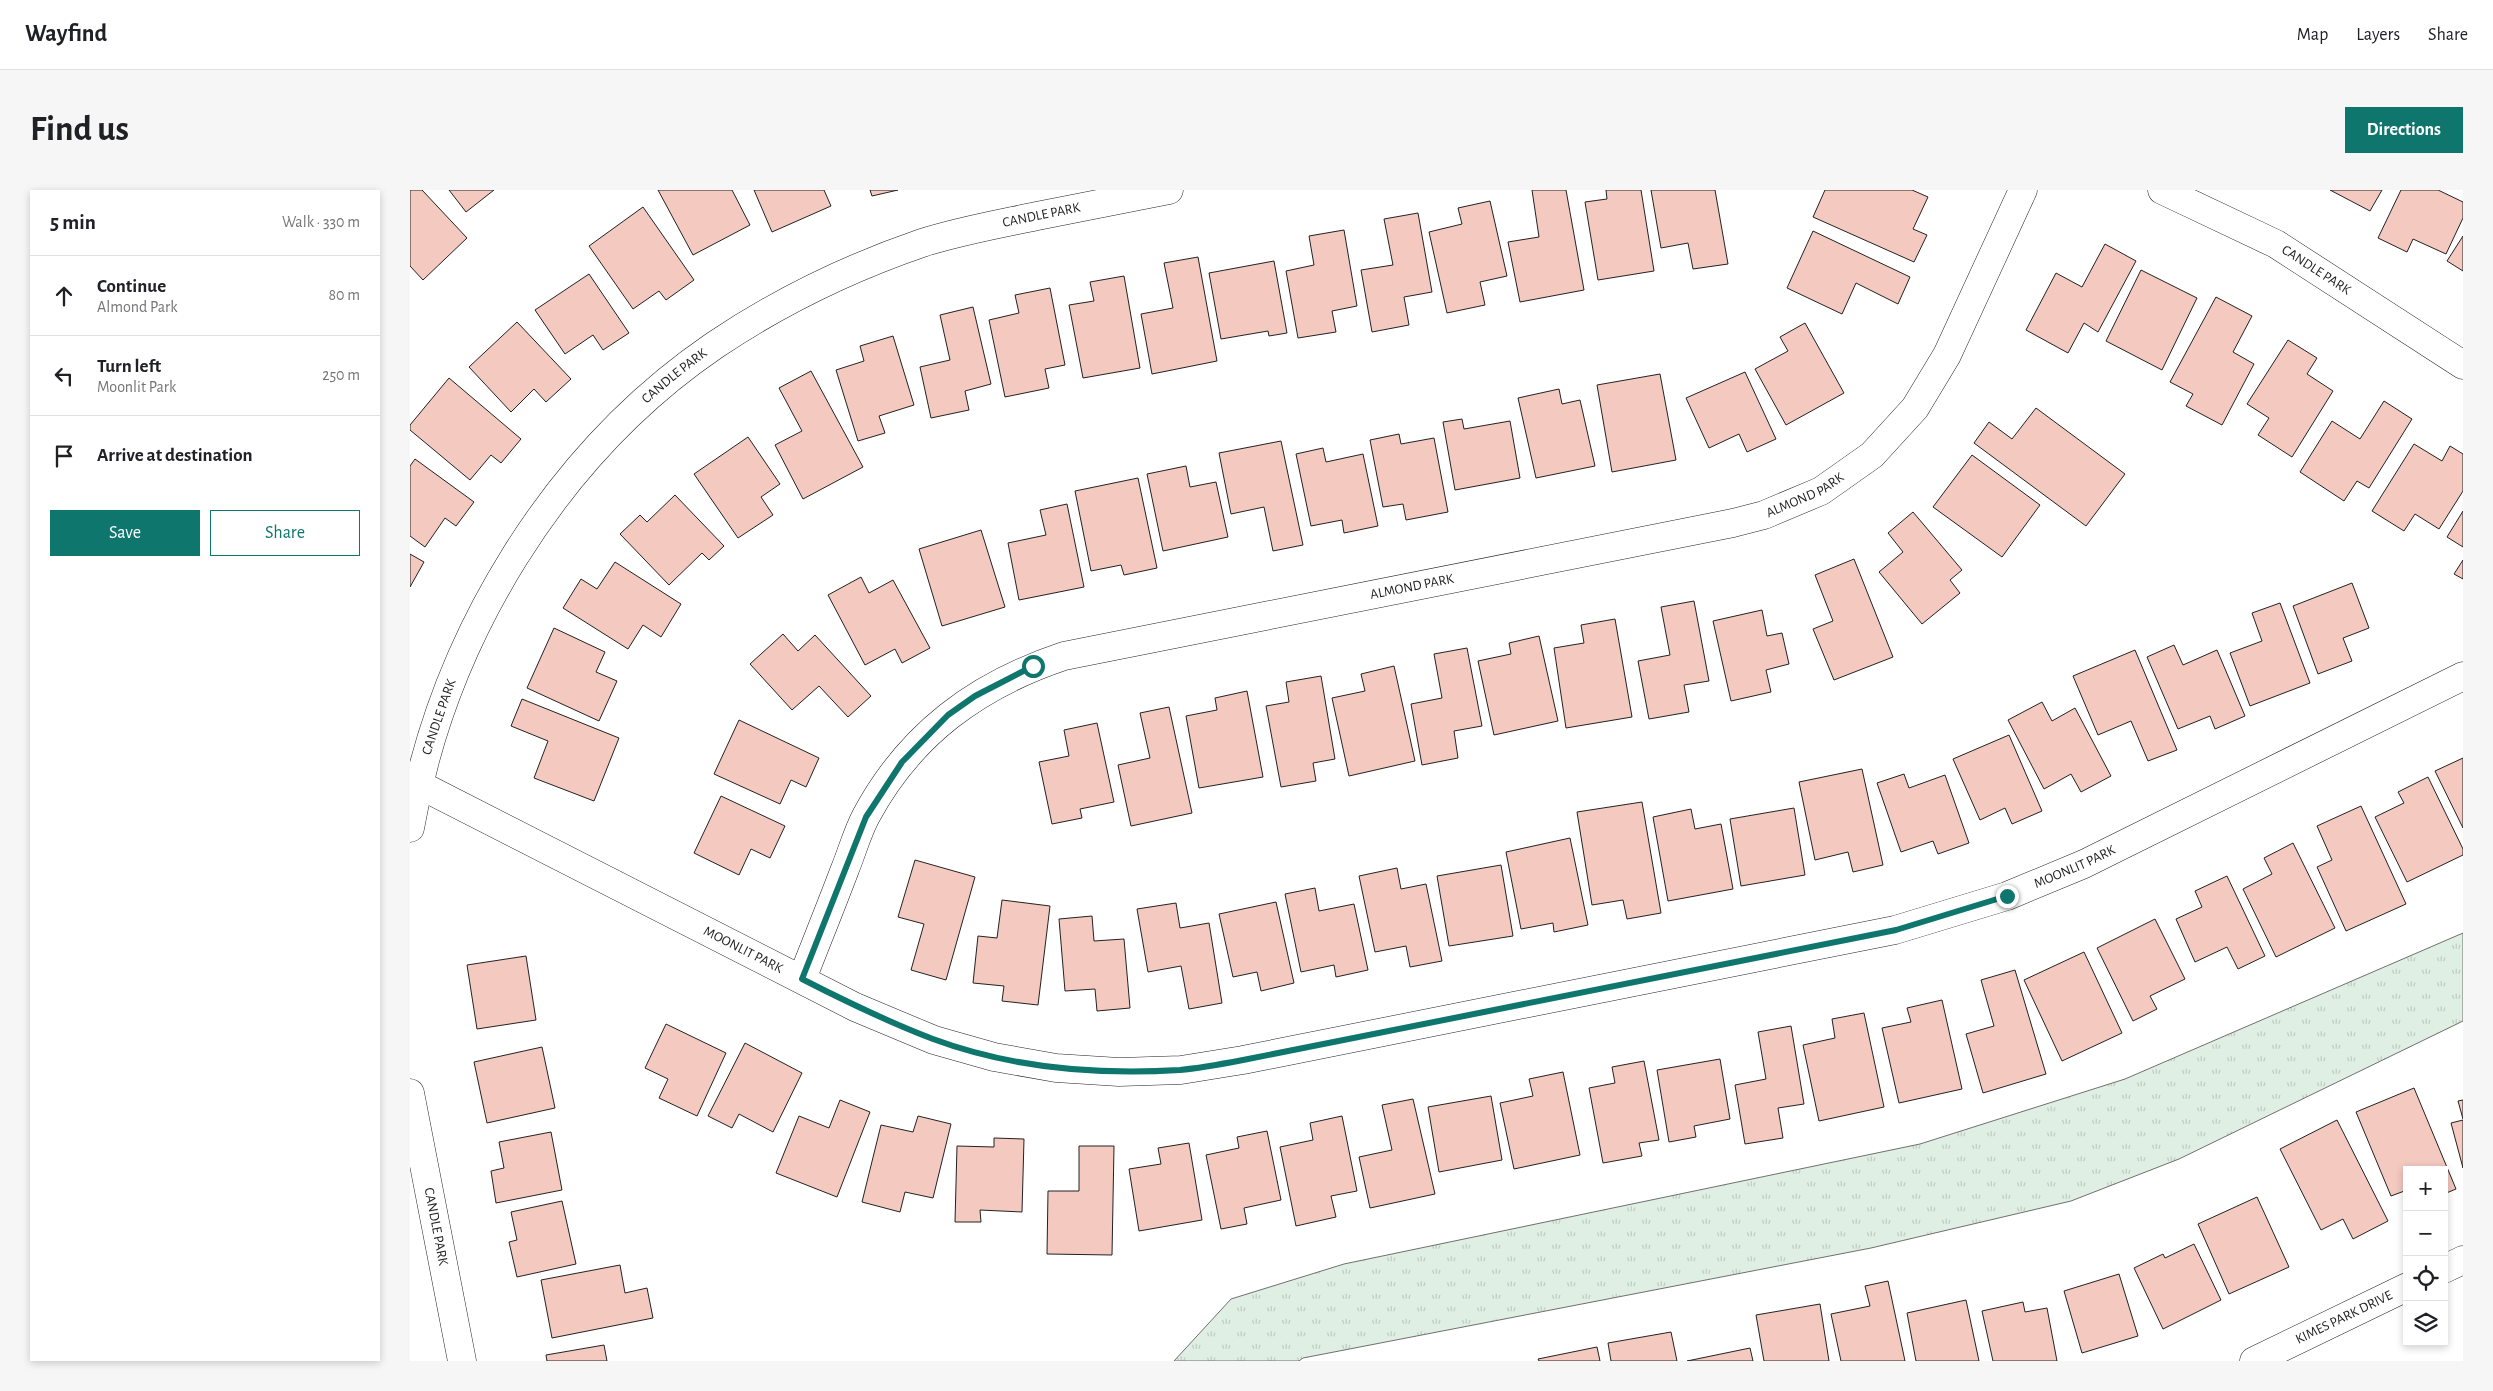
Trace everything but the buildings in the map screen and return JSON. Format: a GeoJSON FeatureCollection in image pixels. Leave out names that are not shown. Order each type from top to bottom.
{"type":"FeatureCollection","features":[{"type":"Feature","properties":{"kind":"street","name":"CANDLE PARK"},"geometry":{"type":"LineString","coordinates":[[410,828],[414,782],[436,716],[466,644],[503,574],[540,517],[596,449],[652,395],[706,352],[780,304],[851,270],[924,242],[1000,223],[1169,190]]}},
{"type":"Feature","properties":{"kind":"street","name":"ALMOND PARK"},"geometry":{"type":"LineString","coordinates":[[802,979],[866,817],[902,762],[948,715],[975,696],[1033,666],[1064,656],[1733,523],[1764,515],[1807,498],[1821,491],[1872,454],[1915,408],[1947,355],[2024,190]]}},
{"type":"Feature","properties":{"kind":"street","name":"CANDLE PARK"},"geometry":{"type":"LineString","coordinates":[[2162,190],[2276,244],[2463,365]]}},
{"type":"Feature","properties":{"kind":"street","name":"MOONLIT PARK"},"geometry":{"type":"LineString","coordinates":[[414,782],[855,1007],[934,1040],[994,1057],[1056,1068],[1119,1072],[1182,1070],[1243,1060],[1896,930],[2007,896],[2084,864],[2463,676]]}},
{"type":"Feature","properties":{"kind":"street","name":"CANDLE PARK"},"geometry":{"type":"LineString","coordinates":[[410,1093],[462,1361]]}},
{"type":"Feature","properties":{"kind":"street"},"geometry":{"type":"LineString","coordinates":[[2448,1266],[2463,1260]]}},
{"type":"Feature","properties":{"kind":"street","name":"KIMES PARK DRIVE"},"geometry":{"type":"LineString","coordinates":[[2254,1361],[2403,1289]]}},
{"type":"Feature","properties":{"kind":"green space"},"geometry":{"type":"Polygon","coordinates":[[[2463,933],[2463,1021],[2179,1159],[2071,1201],[1871,1248],[1303,1358],[1299,1361],[1174,1361],[1231,1299],[1344,1264],[1920,1144],[2125,1079],[2463,933]]]}},
{"type":"Feature","properties":{"kind":"route"},"geometry":{"type":"LineString","coordinates":[[1033,666],[975,696],[948,715],[902,762],[866,817],[802,979],[855,1007],[934,1040],[994,1057],[1056,1068],[1119,1072],[1182,1070],[1243,1060],[1896,930],[2007,896]]}}]}
